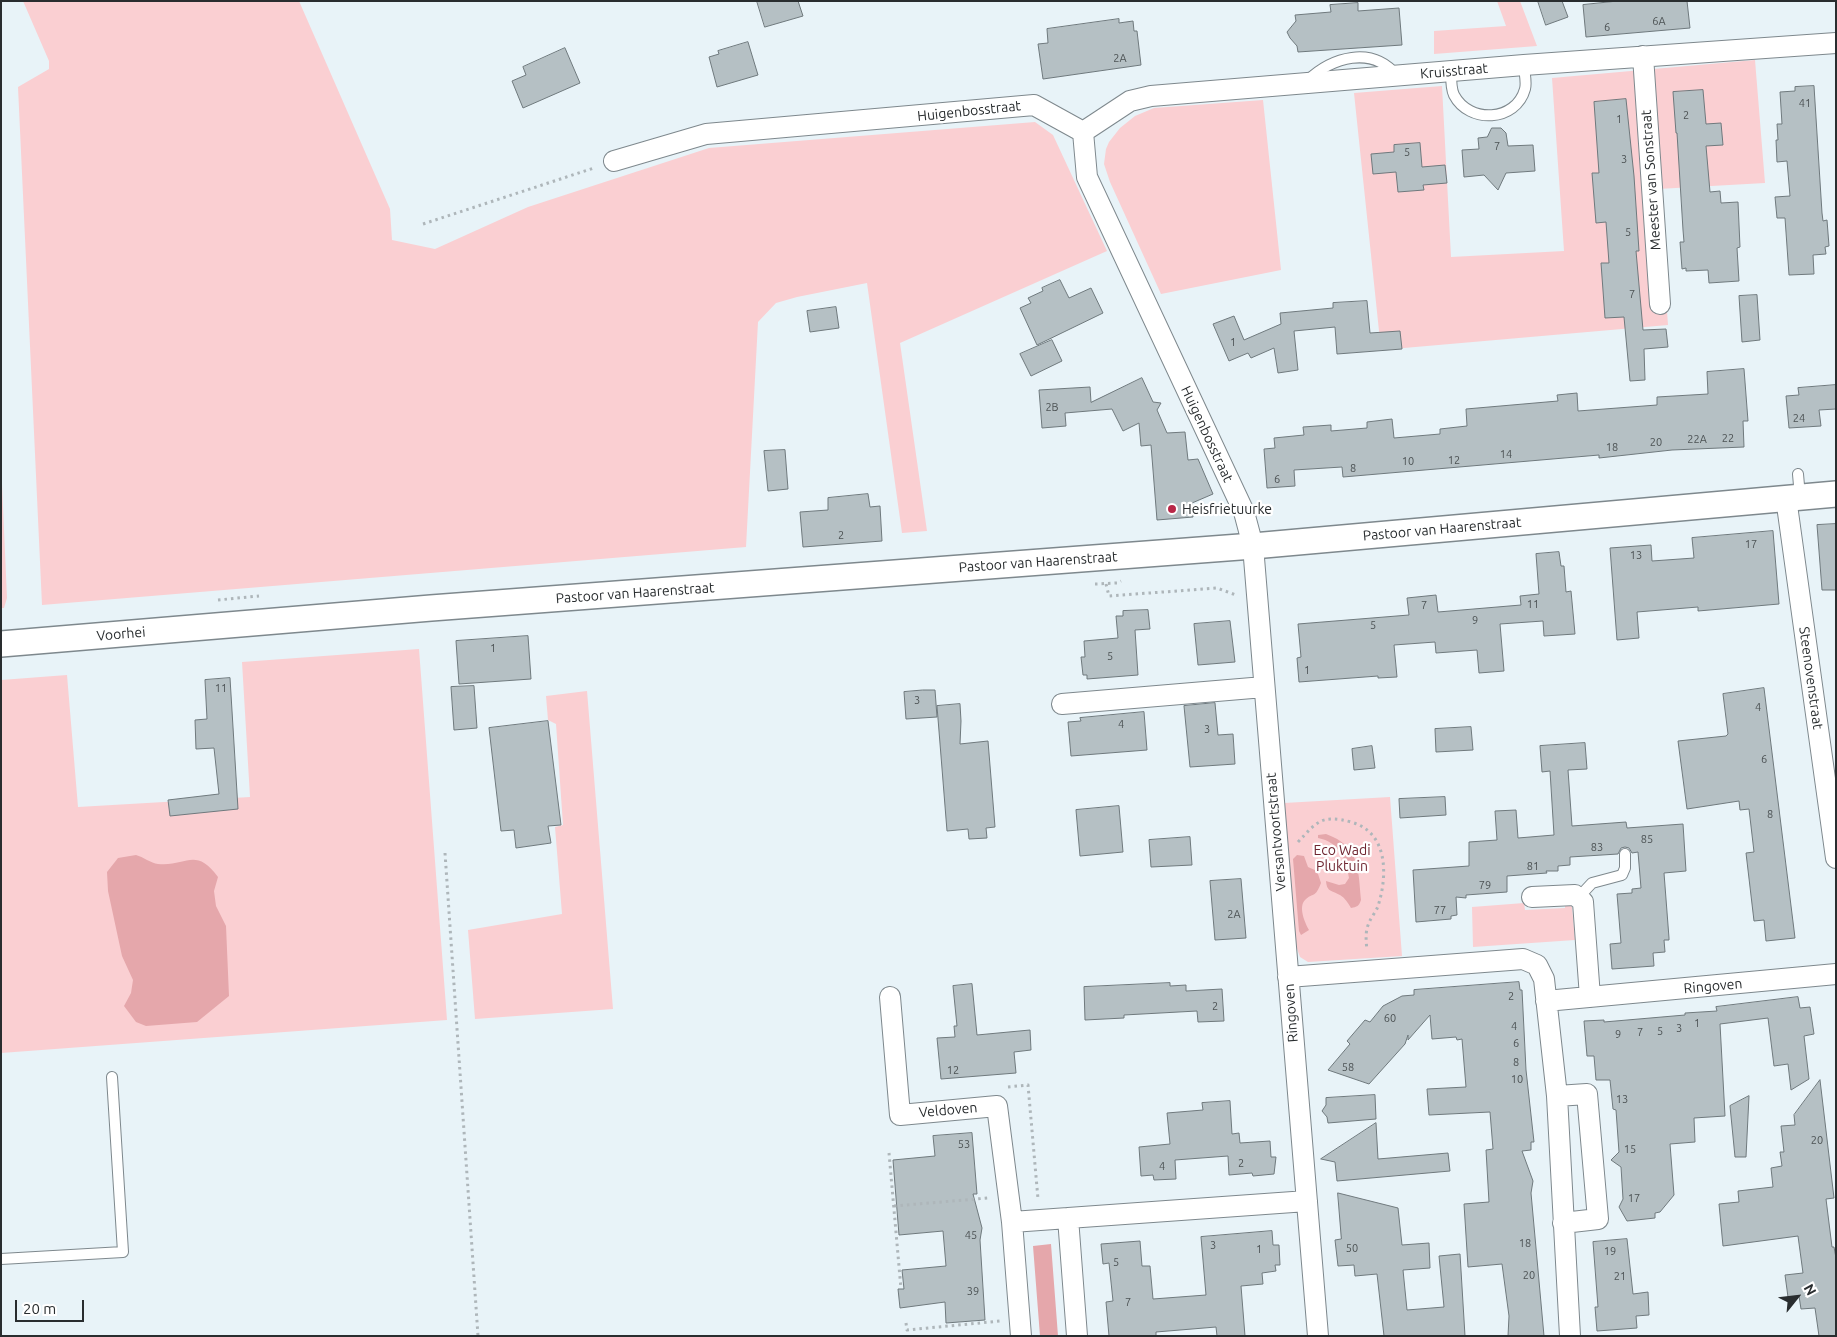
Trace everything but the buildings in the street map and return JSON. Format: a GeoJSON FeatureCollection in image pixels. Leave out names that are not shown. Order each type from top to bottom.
{"type":"FeatureCollection","features":[{"type":"Feature","properties":{"kind":"street","name":"Kruisstraat"},"geometry":{"type":"LineString","coordinates":[[1083,132],[1130,101],[1151,96],[1524,65],[1836,43]]}},
{"type":"Feature","properties":{"kind":"street","name":"Meester van Sonstraat"},"geometry":{"type":"LineString","coordinates":[[1643,56],[1660,304]]}},
{"type":"Feature","properties":{"kind":"street","name":"Huigenbosstraat"},"geometry":{"type":"LineString","coordinates":[[614,161],[706,134],[1034,105],[1083,132],[1087,176],[1244,512],[1252,546]]}},
{"type":"Feature","properties":{"kind":"street","name":"Pastoor van Haarenstraat"},"geometry":{"type":"LineString","coordinates":[[241,624],[1252,546],[1795,490],[1836,494]]}},
{"type":"Feature","properties":{"kind":"street","name":"Steenovenstraat"},"geometry":{"type":"LineString","coordinates":[[1795,490],[1836,858]]}},
{"type":"Feature","properties":{"kind":"street","name":"Versantvoortstraat"},"geometry":{"type":"LineString","coordinates":[[1252,546],[1288,977]]}},
{"type":"Feature","properties":{"kind":"street","name":"Voorhei"},"geometry":{"type":"LineString","coordinates":[[1,644],[241,624]]}},
{"type":"Feature","properties":{"kind":"street"},"geometry":{"type":"LineString","coordinates":[[1062,704],[1264,687]]}},
{"type":"Feature","properties":{"kind":"street"},"geometry":{"type":"LineString","coordinates":[[1532,897],[1575,895],[1583,902],[1590,997]]}},
{"type":"Feature","properties":{"kind":"street","name":"Ringoven"},"geometry":{"type":"LineString","coordinates":[[1318,1336],[1288,977],[1523,959],[1537,965],[1544,979],[1557,1096],[1570,1336]]}},
{"type":"Feature","properties":{"kind":"street","name":"Ringoven"},"geometry":{"type":"LineString","coordinates":[[1546,1001],[1836,974]]}},
{"type":"Feature","properties":{"kind":"street","name":"Veldoven"},"geometry":{"type":"LineString","coordinates":[[890,998],[900,1115],[997,1106],[1012,1222],[1020,1336]]}},
{"type":"Feature","properties":{"kind":"street"},"geometry":{"type":"LineString","coordinates":[[1557,1096],[1587,1094],[1598,1220],[1564,1223]]}},
{"type":"Feature","properties":{"kind":"street"},"geometry":{"type":"LineString","coordinates":[[1012,1222],[1307,1201]]}},
{"type":"Feature","properties":{"kind":"street"},"geometry":{"type":"LineString","coordinates":[[1068,1218],[1077,1336]]}},
{"type":"Feature","properties":{"kind":"lane"},"geometry":{"type":"LineString","coordinates":[[1450,72],[1454,94],[1465,109],[1482,116],[1500,114],[1516,104],[1525,88],[1524,65]]}},
{"type":"Feature","properties":{"kind":"lane"},"geometry":{"type":"LineString","coordinates":[[1578,898],[1592,883],[1622,875],[1625,868],[1625,854]]}},
{"type":"Feature","properties":{"kind":"lane"},"geometry":{"type":"LineString","coordinates":[[1,1258],[123,1252],[112,1077]]}},
{"type":"Feature","properties":{"kind":"path"},"geometry":{"type":"LineString","coordinates":[[423,224],[614,161]]}},
{"type":"Feature","properties":{"kind":"path"},"geometry":{"type":"LineString","coordinates":[[1106,584],[1109,596],[1217,588],[1242,597],[1257,595]]}},
{"type":"Feature","properties":{"kind":"path"},"geometry":{"type":"LineString","coordinates":[[1278,848],[1298,842],[1319,821],[1333,819],[1356,823],[1374,835],[1380,844],[1383,864],[1378,907],[1367,926],[1366,940],[1370,970]]}},
{"type":"Feature","properties":{"kind":"path"},"geometry":{"type":"LineString","coordinates":[[445,853],[478,1336]]}},
{"type":"Feature","properties":{"kind":"path"},"geometry":{"type":"LineString","coordinates":[[889,1153],[901,1289]]}},
{"type":"Feature","properties":{"kind":"path"},"geometry":{"type":"LineString","coordinates":[[894,1206],[994,1197]]}},
{"type":"Feature","properties":{"kind":"path"},"geometry":{"type":"LineString","coordinates":[[906,1323],[906,1330],[1003,1320]]}},
{"type":"Feature","properties":{"kind":"green space"},"geometry":{"type":"Polygon","coordinates":[[[23,1],[299,1],[390,209],[392,240],[435,249],[528,207],[709,148],[1035,122],[1053,135],[1107,251],[900,343],[927,531],[902,533],[867,283],[776,303],[758,322],[746,547],[42,605],[18,87],[49,69],[49,61],[23,1]]]}},
{"type":"Feature","properties":{"kind":"green space"},"geometry":{"type":"Polygon","coordinates":[[[1497,1],[1520,1],[1537,46],[1434,54],[1434,31],[1506,26],[1497,1]]]}},
{"type":"Feature","properties":{"kind":"green space"},"geometry":{"type":"Polygon","coordinates":[[[1755,60],[1765,183],[1658,189],[1668,325],[1381,350],[1354,93],[1442,86],[1451,257],[1564,251],[1552,78],[1755,60]]]}},
{"type":"Feature","properties":{"kind":"green space"},"geometry":{"type":"Polygon","coordinates":[[[1263,100],[1281,270],[1161,294],[1110,182],[1104,164],[1109,142],[1120,128],[1135,116],[1154,108],[1263,100]]]}},
{"type":"Feature","properties":{"kind":"green space"},"geometry":{"type":"Polygon","coordinates":[[[1,461],[7,598],[4,608],[1,608],[1,461]]]}},
{"type":"Feature","properties":{"kind":"green space"},"geometry":{"type":"Polygon","coordinates":[[[419,649],[447,1020],[1,1053],[1,680],[67,675],[78,807],[250,797],[242,662],[419,649]]]}},
{"type":"Feature","properties":{"kind":"green space"},"geometry":{"type":"Polygon","coordinates":[[[587,691],[613,1009],[475,1019],[468,930],[562,914],[555,827],[563,825],[556,724],[548,720],[546,696],[587,691]]]}},
{"type":"Feature","properties":{"kind":"green space","name":"Eco Wadi Pluktuin"},"geometry":{"type":"Polygon","coordinates":[[[1390,797],[1402,956],[1308,962],[1300,957],[1296,946],[1284,803],[1390,797]]]}},
{"type":"Feature","properties":{"kind":"green space"},"geometry":{"type":"Polygon","coordinates":[[[1565,901],[1572,907],[1575,940],[1473,947],[1472,907],[1524,903],[1525,910],[1565,908],[1565,901]]]}},
{"type":"Feature","properties":{"kind":"shaded area"},"geometry":{"type":"Polygon","coordinates":[[[1326,834],[1345,845],[1355,860],[1358,869],[1361,900],[1356,907],[1351,908],[1348,902],[1340,895],[1327,887],[1326,881],[1339,885],[1345,884],[1349,878],[1346,864],[1340,852],[1331,843],[1318,838],[1318,835],[1326,834]]]}},
{"type":"Feature","properties":{"kind":"shaded area"},"geometry":{"type":"Polygon","coordinates":[[[136,855],[158,864],[196,860],[203,862],[218,877],[214,891],[216,906],[226,926],[229,996],[197,1022],[146,1026],[136,1022],[124,1006],[131,993],[133,980],[122,956],[108,891],[107,872],[118,858],[136,855]]]}},
{"type":"Feature","properties":{"kind":"shaded area"},"geometry":{"type":"Polygon","coordinates":[[[1297,855],[1304,856],[1308,867],[1317,871],[1321,883],[1315,893],[1303,903],[1303,915],[1309,930],[1301,935],[1299,931],[1293,859],[1297,855]]]}},
{"type":"Feature","properties":{"kind":"shaded area"},"geometry":{"type":"Polygon","coordinates":[[[1051,1244],[1058,1336],[1040,1336],[1033,1246],[1051,1244]]]}},
{"type":"Feature","properties":{"kind":"place","name":"Heisfrietuurke"},"geometry":{"type":"Point","coordinates":[1172,509]}}]}
